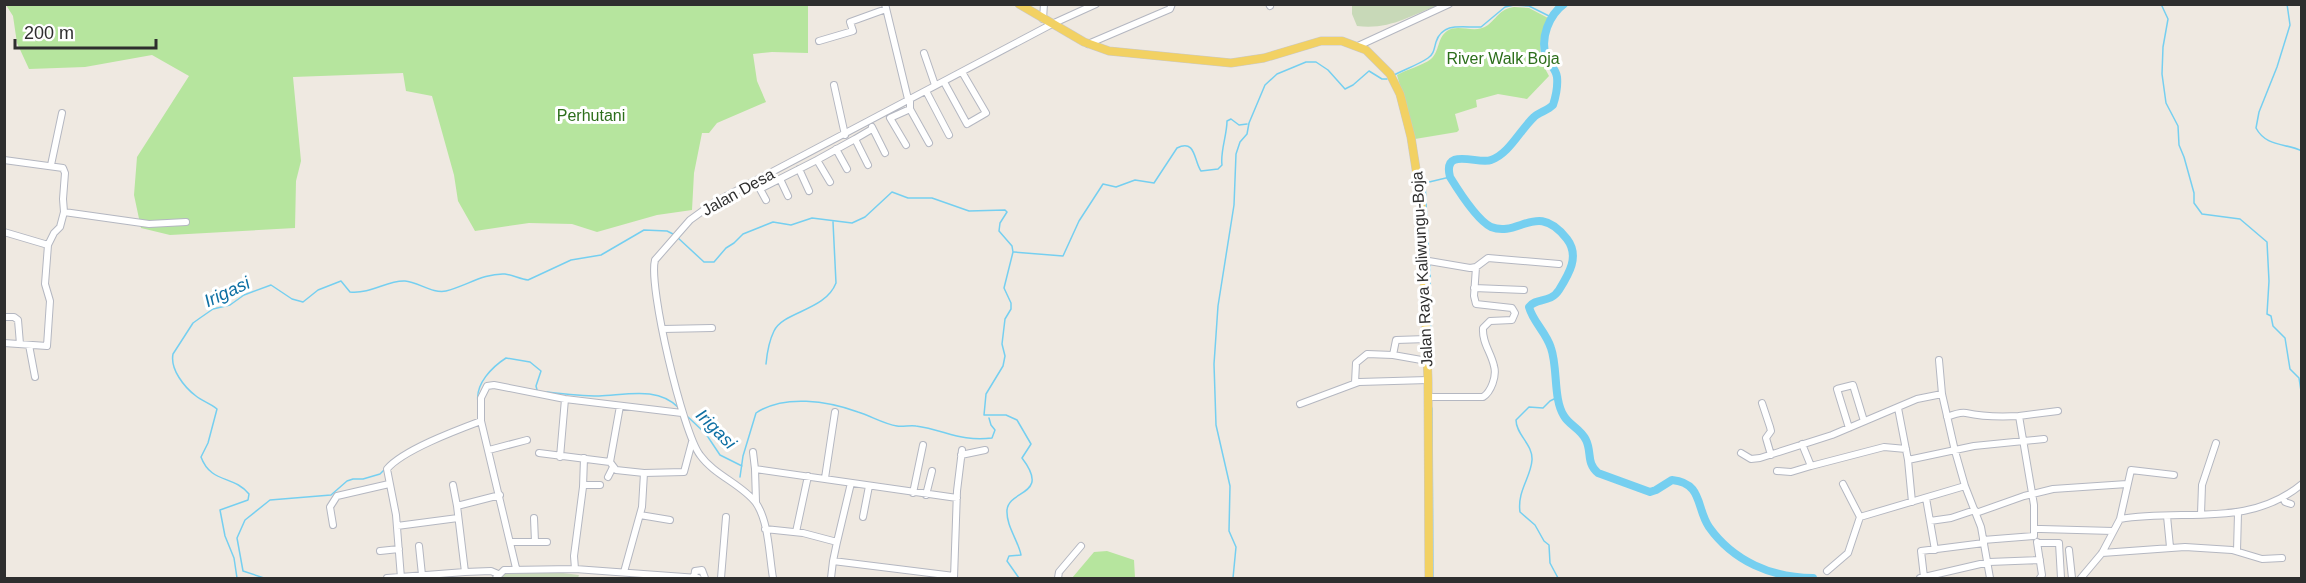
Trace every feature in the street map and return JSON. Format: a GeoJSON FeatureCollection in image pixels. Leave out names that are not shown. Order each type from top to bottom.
{"type":"FeatureCollection","features":[{"type":"Feature","properties":{"kind":"main road","name":"Jalan Raya Kaliwungu-Boja"},"geometry":{"type":"LineString","coordinates":[[1019,4],[1088,44],[1109,51],[1231,63],[1264,58],[1331,40],[1349,42],[1358,46],[1376,58],[1392,76],[1400,94],[1417,170],[1428,261],[1425,339],[1426,380],[1431,397],[1429,579]]}},
{"type":"Feature","properties":{"kind":"street"},"geometry":{"type":"LineString","coordinates":[[1043,18],[1044,4]]}},
{"type":"Feature","properties":{"kind":"street"},"geometry":{"type":"LineString","coordinates":[[1078,4],[1078,12]]}},
{"type":"Feature","properties":{"kind":"street","name":"Jalan Desa"},"geometry":{"type":"LineString","coordinates":[[756,503],[701,458],[692,442],[681,411],[663,328],[653,267],[655,260],[699,212],[926,92],[935,85],[1052,24],[1096,4]]}},
{"type":"Feature","properties":{"kind":"street"},"geometry":{"type":"LineString","coordinates":[[1088,44],[1170,9],[1172,4]]}},
{"type":"Feature","properties":{"kind":"street"},"geometry":{"type":"LineString","coordinates":[[1358,46],[1449,4]]}},
{"type":"Feature","properties":{"kind":"street"},"geometry":{"type":"LineString","coordinates":[[819,41],[853,31],[850,22],[885,7],[910,109],[929,143]]}},
{"type":"Feature","properties":{"kind":"street"},"geometry":{"type":"LineString","coordinates":[[924,53],[935,85]]}},
{"type":"Feature","properties":{"kind":"street"},"geometry":{"type":"LineString","coordinates":[[944,82],[967,124],[986,113],[962,72]]}},
{"type":"Feature","properties":{"kind":"street"},"geometry":{"type":"LineString","coordinates":[[834,86],[845,135]]}},
{"type":"Feature","properties":{"kind":"street"},"geometry":{"type":"LineString","coordinates":[[926,92],[949,135]]}},
{"type":"Feature","properties":{"kind":"street"},"geometry":{"type":"LineString","coordinates":[[906,145],[890,118],[910,109]]}},
{"type":"Feature","properties":{"kind":"street"},"geometry":{"type":"LineString","coordinates":[[51,165],[62,113]]}},
{"type":"Feature","properties":{"kind":"street"},"geometry":{"type":"LineString","coordinates":[[872,119],[872,129],[885,153]]}},
{"type":"Feature","properties":{"kind":"street"},"geometry":{"type":"LineString","coordinates":[[760,189],[872,129]]}},
{"type":"Feature","properties":{"kind":"street"},"geometry":{"type":"LineString","coordinates":[[855,139],[868,165]]}},
{"type":"Feature","properties":{"kind":"street"},"geometry":{"type":"LineString","coordinates":[[836,149],[847,169]]}},
{"type":"Feature","properties":{"kind":"street"},"geometry":{"type":"LineString","coordinates":[[4,160],[51,165],[64,171],[64,212],[60,227],[48,245],[45,284],[50,301],[47,346],[4,343]]}},
{"type":"Feature","properties":{"kind":"street"},"geometry":{"type":"LineString","coordinates":[[817,160],[830,182]]}},
{"type":"Feature","properties":{"kind":"street"},"geometry":{"type":"LineString","coordinates":[[799,169],[810,191]]}},
{"type":"Feature","properties":{"kind":"street"},"geometry":{"type":"LineString","coordinates":[[780,179],[788,196]]}},
{"type":"Feature","properties":{"kind":"street"},"geometry":{"type":"LineString","coordinates":[[753,183],[758,190],[760,189],[766,200]]}},
{"type":"Feature","properties":{"kind":"street"},"geometry":{"type":"LineString","coordinates":[[64,212],[149,224],[186,222]]}},
{"type":"Feature","properties":{"kind":"street"},"geometry":{"type":"LineString","coordinates":[[4,232],[48,245]]}},
{"type":"Feature","properties":{"kind":"street"},"geometry":{"type":"LineString","coordinates":[[1431,397],[1483,397],[1490,390],[1495,368],[1484,343],[1483,328],[1490,321],[1512,320],[1515,313],[1512,308],[1476,303],[1474,288],[1476,267],[1482,260],[1488,258],[1559,264]]}},
{"type":"Feature","properties":{"kind":"street"},"geometry":{"type":"LineString","coordinates":[[1428,261],[1476,267]]}},
{"type":"Feature","properties":{"kind":"street"},"geometry":{"type":"LineString","coordinates":[[1474,288],[1524,290]]}},
{"type":"Feature","properties":{"kind":"street"},"geometry":{"type":"LineString","coordinates":[[4,317],[17,318],[20,344]]}},
{"type":"Feature","properties":{"kind":"street"},"geometry":{"type":"LineString","coordinates":[[663,328],[711,328]]}},
{"type":"Feature","properties":{"kind":"street"},"geometry":{"type":"LineString","coordinates":[[1393,355],[1396,340],[1425,339]]}},
{"type":"Feature","properties":{"kind":"street"},"geometry":{"type":"LineString","coordinates":[[29,345],[35,377]]}},
{"type":"Feature","properties":{"kind":"street"},"geometry":{"type":"LineString","coordinates":[[1355,383],[1356,363],[1367,354],[1393,355],[1426,361]]}},
{"type":"Feature","properties":{"kind":"street"},"geometry":{"type":"LineString","coordinates":[[1939,360],[1947,417],[1965,486],[1984,541],[1990,579]]}},
{"type":"Feature","properties":{"kind":"street"},"geometry":{"type":"LineString","coordinates":[[1300,404],[1355,383],[1426,380]]}},
{"type":"Feature","properties":{"kind":"street"},"geometry":{"type":"LineString","coordinates":[[516,568],[481,421],[482,398],[484,390],[490,384],[565,399],[681,411]]}},
{"type":"Feature","properties":{"kind":"street"},"geometry":{"type":"LineString","coordinates":[[1849,428],[1837,389],[1853,385],[1864,421]]}},
{"type":"Feature","properties":{"kind":"street"},"geometry":{"type":"LineString","coordinates":[[1741,453],[1754,459],[1771,455],[1849,428],[1917,399],[1942,394]]}},
{"type":"Feature","properties":{"kind":"street"},"geometry":{"type":"LineString","coordinates":[[560,457],[565,399]]}},
{"type":"Feature","properties":{"kind":"street"},"geometry":{"type":"LineString","coordinates":[[1762,403],[1771,431],[1766,438],[1771,455]]}},
{"type":"Feature","properties":{"kind":"street"},"geometry":{"type":"LineString","coordinates":[[608,477],[612,465],[620,406]]}},
{"type":"Feature","properties":{"kind":"street"},"geometry":{"type":"LineString","coordinates":[[1898,408],[1908,460],[1912,502]]}},
{"type":"Feature","properties":{"kind":"street"},"geometry":{"type":"LineString","coordinates":[[1947,417],[1965,413],[1971,416],[1997,418],[2058,411]]}},
{"type":"Feature","properties":{"kind":"street"},"geometry":{"type":"LineString","coordinates":[[825,478],[835,412]]}},
{"type":"Feature","properties":{"kind":"street"},"geometry":{"type":"LineString","coordinates":[[2019,416],[2021,441],[2031,494],[2034,533],[2038,543],[2042,575],[2040,579]]}},
{"type":"Feature","properties":{"kind":"street"},"geometry":{"type":"LineString","coordinates":[[401,578],[397,526],[387,471],[395,461],[432,441],[481,421]]}},
{"type":"Feature","properties":{"kind":"street"},"geometry":{"type":"LineString","coordinates":[[1908,460],[2044,439]]}},
{"type":"Feature","properties":{"kind":"street"},"geometry":{"type":"LineString","coordinates":[[489,450],[527,440]]}},
{"type":"Feature","properties":{"kind":"street"},"geometry":{"type":"LineString","coordinates":[[539,453],[584,458],[612,465],[626,472],[684,472],[692,442]]}},
{"type":"Feature","properties":{"kind":"street"},"geometry":{"type":"LineString","coordinates":[[2201,514],[2204,480],[2216,443]]}},
{"type":"Feature","properties":{"kind":"street"},"geometry":{"type":"LineString","coordinates":[[1802,444],[1811,465]]}},
{"type":"Feature","properties":{"kind":"street"},"geometry":{"type":"LineString","coordinates":[[914,493],[923,445]]}},
{"type":"Feature","properties":{"kind":"street"},"geometry":{"type":"LineString","coordinates":[[1777,471],[1791,472],[1884,447],[1906,449]]}},
{"type":"Feature","properties":{"kind":"street"},"geometry":{"type":"LineString","coordinates":[[833,561],[926,576],[954,577],[961,452],[985,450]]}},
{"type":"Feature","properties":{"kind":"street"},"geometry":{"type":"LineString","coordinates":[[753,452],[756,503],[765,529],[773,579]]}},
{"type":"Feature","properties":{"kind":"street"},"geometry":{"type":"LineString","coordinates":[[575,570],[574,556],[584,458]]}},
{"type":"Feature","properties":{"kind":"street"},"geometry":{"type":"LineString","coordinates":[[755,468],[957,498]]}},
{"type":"Feature","properties":{"kind":"street"},"geometry":{"type":"LineString","coordinates":[[2081,579],[2102,553],[2120,519],[2131,470],[2174,475]]}},
{"type":"Feature","properties":{"kind":"street"},"geometry":{"type":"LineString","coordinates":[[927,495],[932,471]]}},
{"type":"Feature","properties":{"kind":"street"},"geometry":{"type":"LineString","coordinates":[[624,572],[640,515],[645,473]]}},
{"type":"Feature","properties":{"kind":"street"},"geometry":{"type":"LineString","coordinates":[[796,532],[808,476]]}},
{"type":"Feature","properties":{"kind":"street"},"geometry":{"type":"LineString","coordinates":[[831,579],[851,483]]}},
{"type":"Feature","properties":{"kind":"street"},"geometry":{"type":"LineString","coordinates":[[333,525],[330,507],[337,496],[389,484]]}},
{"type":"Feature","properties":{"kind":"street"},"geometry":{"type":"LineString","coordinates":[[583,484],[600,485]]}},
{"type":"Feature","properties":{"kind":"street"},"geometry":{"type":"LineString","coordinates":[[1827,571],[1848,553],[1860,517],[1843,484]]}},
{"type":"Feature","properties":{"kind":"street"},"geometry":{"type":"LineString","coordinates":[[1930,521],[1975,512],[2053,489],[2127,484]]}},
{"type":"Feature","properties":{"kind":"street"},"geometry":{"type":"LineString","coordinates":[[2120,519],[2238,513],[2262,507],[2283,497],[2301,484]]}},
{"type":"Feature","properties":{"kind":"street"},"geometry":{"type":"LineString","coordinates":[[453,485],[465,572]]}},
{"type":"Feature","properties":{"kind":"street"},"geometry":{"type":"LineString","coordinates":[[863,517],[869,486]]}},
{"type":"Feature","properties":{"kind":"street"},"geometry":{"type":"LineString","coordinates":[[1860,517],[1965,486]]}},
{"type":"Feature","properties":{"kind":"street"},"geometry":{"type":"LineString","coordinates":[[456,506],[500,495]]}},
{"type":"Feature","properties":{"kind":"street"},"geometry":{"type":"LineString","coordinates":[[2283,497],[2285,502],[2290,504]]}},
{"type":"Feature","properties":{"kind":"street"},"geometry":{"type":"LineString","coordinates":[[1926,498],[1935,550]]}},
{"type":"Feature","properties":{"kind":"street"},"geometry":{"type":"LineString","coordinates":[[2237,551],[2238,513]]}},
{"type":"Feature","properties":{"kind":"street"},"geometry":{"type":"LineString","coordinates":[[640,515],[670,520]]}},
{"type":"Feature","properties":{"kind":"street"},"geometry":{"type":"LineString","coordinates":[[2167,516],[2170,547]]}},
{"type":"Feature","properties":{"kind":"street"},"geometry":{"type":"LineString","coordinates":[[721,579],[726,517]]}},
{"type":"Feature","properties":{"kind":"street"},"geometry":{"type":"LineString","coordinates":[[397,526],[458,518]]}},
{"type":"Feature","properties":{"kind":"street"},"geometry":{"type":"LineString","coordinates":[[534,518],[535,542]]}},
{"type":"Feature","properties":{"kind":"street"},"geometry":{"type":"LineString","coordinates":[[765,529],[796,532],[837,542]]}},
{"type":"Feature","properties":{"kind":"street"},"geometry":{"type":"LineString","coordinates":[[2040,560],[1988,563],[1945,576],[1922,578],[1920,553],[2034,533],[2113,531]]}},
{"type":"Feature","properties":{"kind":"street"},"geometry":{"type":"LineString","coordinates":[[510,542],[547,542]]}},
{"type":"Feature","properties":{"kind":"street"},"geometry":{"type":"LineString","coordinates":[[2038,543],[2059,543],[2061,579]]}},
{"type":"Feature","properties":{"kind":"street"},"geometry":{"type":"LineString","coordinates":[[419,546],[422,575]]}},
{"type":"Feature","properties":{"kind":"street"},"geometry":{"type":"LineString","coordinates":[[1058,579],[1059,572],[1081,546]]}},
{"type":"Feature","properties":{"kind":"street"},"geometry":{"type":"LineString","coordinates":[[2102,553],[2170,547],[2237,551],[2254,558],[2282,558]]}},
{"type":"Feature","properties":{"kind":"street"},"geometry":{"type":"LineString","coordinates":[[380,551],[399,549]]}},
{"type":"Feature","properties":{"kind":"street"},"geometry":{"type":"LineString","coordinates":[[2069,550],[2072,579]]}},
{"type":"Feature","properties":{"kind":"street"},"geometry":{"type":"LineString","coordinates":[[387,579],[491,571],[497,576],[504,570],[516,568],[575,570],[600,575],[624,572],[661,577],[696,578],[695,571],[702,570],[705,573],[705,579]]}},
{"type":"Feature","properties":{"kind":"green space"},"geometry":{"type":"Polygon","coordinates":[[[1352,4],[1439,5],[1390,24],[1369,27],[1357,26],[1352,14],[1352,4]]]}},
{"type":"Feature","properties":{"kind":"green space","name":"Perhutani"},"geometry":{"type":"Polygon","coordinates":[[[6,5],[808,5],[808,53],[753,54],[757,81],[766,102],[717,123],[709,133],[702,133],[694,173],[692,210],[657,215],[597,232],[572,224],[529,223],[475,231],[458,201],[454,175],[432,96],[406,91],[403,73],[293,77],[301,161],[296,181],[295,228],[170,235],[141,228],[134,195],[137,157],[189,76],[152,55],[85,67],[29,69],[17,43],[13,16],[6,5]]]}},
{"type":"Feature","properties":{"kind":"green space","name":"River Walk Boja"},"geometry":{"type":"Polygon","coordinates":[[[1514,7],[1529,8],[1548,18],[1541,37],[1540,59],[1549,76],[1527,99],[1498,94],[1476,100],[1477,107],[1455,114],[1459,130],[1457,132],[1415,139],[1397,75],[1431,59],[1447,31],[1457,28],[1483,28],[1502,11],[1514,7]]]}},
{"type":"Feature","properties":{"kind":"green space"},"geometry":{"type":"Polygon","coordinates":[[[1107,551],[1134,560],[1135,578],[1072,578],[1094,552],[1107,551]]]}},
{"type":"Feature","properties":{"kind":"green space"},"geometry":{"type":"Polygon","coordinates":[[[513,572],[555,572],[579,575],[578,578],[499,578],[513,572]]]}},
{"type":"Feature","properties":{"kind":"waterway"},"geometry":{"type":"LineString","coordinates":[[1564,4],[1550,21],[1544,42],[1547,59],[1557,77],[1553,105],[1534,117],[1509,147],[1497,157],[1485,161],[1456,159],[1451,162],[1450,177],[1474,212],[1491,227],[1501,229],[1528,222],[1546,222],[1556,228],[1571,245],[1572,265],[1559,290],[1552,297],[1535,302],[1529,307],[1551,348],[1561,409],[1566,419],[1586,440],[1594,469],[1598,473],[1650,492],[1672,480],[1682,482],[1694,491],[1709,527],[1719,539],[1742,558],[1768,571],[1813,578]]}},
{"type":"Feature","properties":{"kind":"waterway"},"geometry":{"type":"LineString","coordinates":[[2161,4],[2168,19],[2163,47],[2162,74],[2166,103],[2178,126],[2179,145],[2194,193],[2194,203],[2202,214],[2240,219],[2267,242],[2269,281],[2267,314],[2271,316],[2273,326],[2285,338],[2290,369],[2299,378],[2302,398]]}},
{"type":"Feature","properties":{"kind":"waterway"},"geometry":{"type":"LineString","coordinates":[[2287,4],[2290,25],[2277,67],[2259,112],[2256,128],[2271,142],[2302,151]]}},
{"type":"Feature","properties":{"kind":"waterway"},"geometry":{"type":"LineString","coordinates":[[1394,75],[1430,56],[1439,35],[1444,31],[1455,27],[1481,27],[1505,7],[1529,6],[1551,17]]}},
{"type":"Feature","properties":{"kind":"waterway"},"geometry":{"type":"LineString","coordinates":[[1233,578],[1236,547],[1229,531],[1230,486],[1216,425],[1214,364],[1218,306],[1234,205],[1236,154],[1240,142],[1247,134],[1249,123],[1265,85],[1277,74],[1306,62],[1316,62],[1328,70],[1345,89],[1369,71],[1382,79],[1387,79]]}},
{"type":"Feature","properties":{"kind":"waterway"},"geometry":{"type":"LineString","coordinates":[[1014,252],[1063,256],[1079,221],[1103,184],[1116,187],[1135,180],[1154,183],[1177,148],[1183,146],[1188,146],[1194,152],[1201,171],[1218,169],[1222,165],[1227,121],[1231,119],[1239,125],[1247,124]]}},
{"type":"Feature","properties":{"kind":"waterway"},"geometry":{"type":"LineString","coordinates":[[1429,260],[1425,183],[1450,177]]}},
{"type":"Feature","properties":{"kind":"waterway","name":"Irigasi"},"geometry":{"type":"LineString","coordinates":[[677,237],[704,262],[714,262],[743,234],[773,222],[791,225],[812,218],[852,223],[865,217],[892,192],[908,198],[932,198],[969,211],[1005,210],[1007,212],[1000,223],[999,231],[1012,246],[1013,252],[1004,288],[1011,303],[1011,309],[1005,319],[1002,344],[1005,356],[1003,366],[986,394],[984,415],[1006,415],[1017,420],[1031,444],[1022,458],[1030,470],[1031,486],[1014,498],[1007,510],[1008,522],[1021,555],[1009,556],[1007,561],[1019,578]]}},
{"type":"Feature","properties":{"kind":"waterway","name":"Irigasi"},"geometry":{"type":"LineString","coordinates":[[766,364],[771,339],[779,324],[823,300],[836,283],[833,222]]}},
{"type":"Feature","properties":{"kind":"waterway","name":"Irigasi"},"geometry":{"type":"LineString","coordinates":[[237,578],[234,558],[225,536],[220,510],[248,500],[249,494],[237,484],[211,472],[201,457],[208,443],[217,409],[198,398],[187,388],[176,372],[173,360],[173,354],[193,323],[213,309],[230,305],[244,295],[271,285],[292,299],[303,302],[318,290],[341,281],[350,292],[365,291],[398,281],[415,283],[436,291],[446,291],[497,274],[528,280],[571,260],[601,255],[644,230],[667,231],[673,234]]}},
{"type":"Feature","properties":{"kind":"waterway"},"geometry":{"type":"LineString","coordinates":[[1430,264],[1431,365]]}},
{"type":"Feature","properties":{"kind":"waterway","name":"Irigasi"},"geometry":{"type":"LineString","coordinates":[[478,402],[482,383],[490,371],[506,358],[530,362],[541,371],[536,386],[537,390]]}},
{"type":"Feature","properties":{"kind":"waterway","name":"Irigasi"},"geometry":{"type":"LineString","coordinates":[[547,392],[592,396],[652,394],[671,401],[679,408]]}},
{"type":"Feature","properties":{"kind":"waterway"},"geometry":{"type":"LineString","coordinates":[[1558,397],[1543,408],[1529,407],[1516,420],[1532,454],[1529,472],[1520,497],[1520,512],[1535,525],[1544,541],[1549,545],[1550,563],[1558,578]]}},
{"type":"Feature","properties":{"kind":"waterway","name":"Irigasi"},"geometry":{"type":"LineString","coordinates":[[740,477],[743,456],[756,413],[780,403],[820,402],[846,408],[892,425],[916,426],[981,439],[992,438],[995,430],[989,418]]}},
{"type":"Feature","properties":{"kind":"waterway"},"geometry":{"type":"LineString","coordinates":[[1432,408],[1433,578]]}},
{"type":"Feature","properties":{"kind":"waterway","name":"Irigasi"},"geometry":{"type":"LineString","coordinates":[[688,417],[706,434],[720,455],[742,466]]}},
{"type":"Feature","properties":{"kind":"waterway","name":"Irigasi"},"geometry":{"type":"LineString","coordinates":[[390,462],[398,456]]}},
{"type":"Feature","properties":{"kind":"waterway","name":"Irigasi"},"geometry":{"type":"LineString","coordinates":[[264,578],[243,571],[237,538],[245,520],[270,500],[331,495],[347,481],[380,474],[384,470]]}}]}
